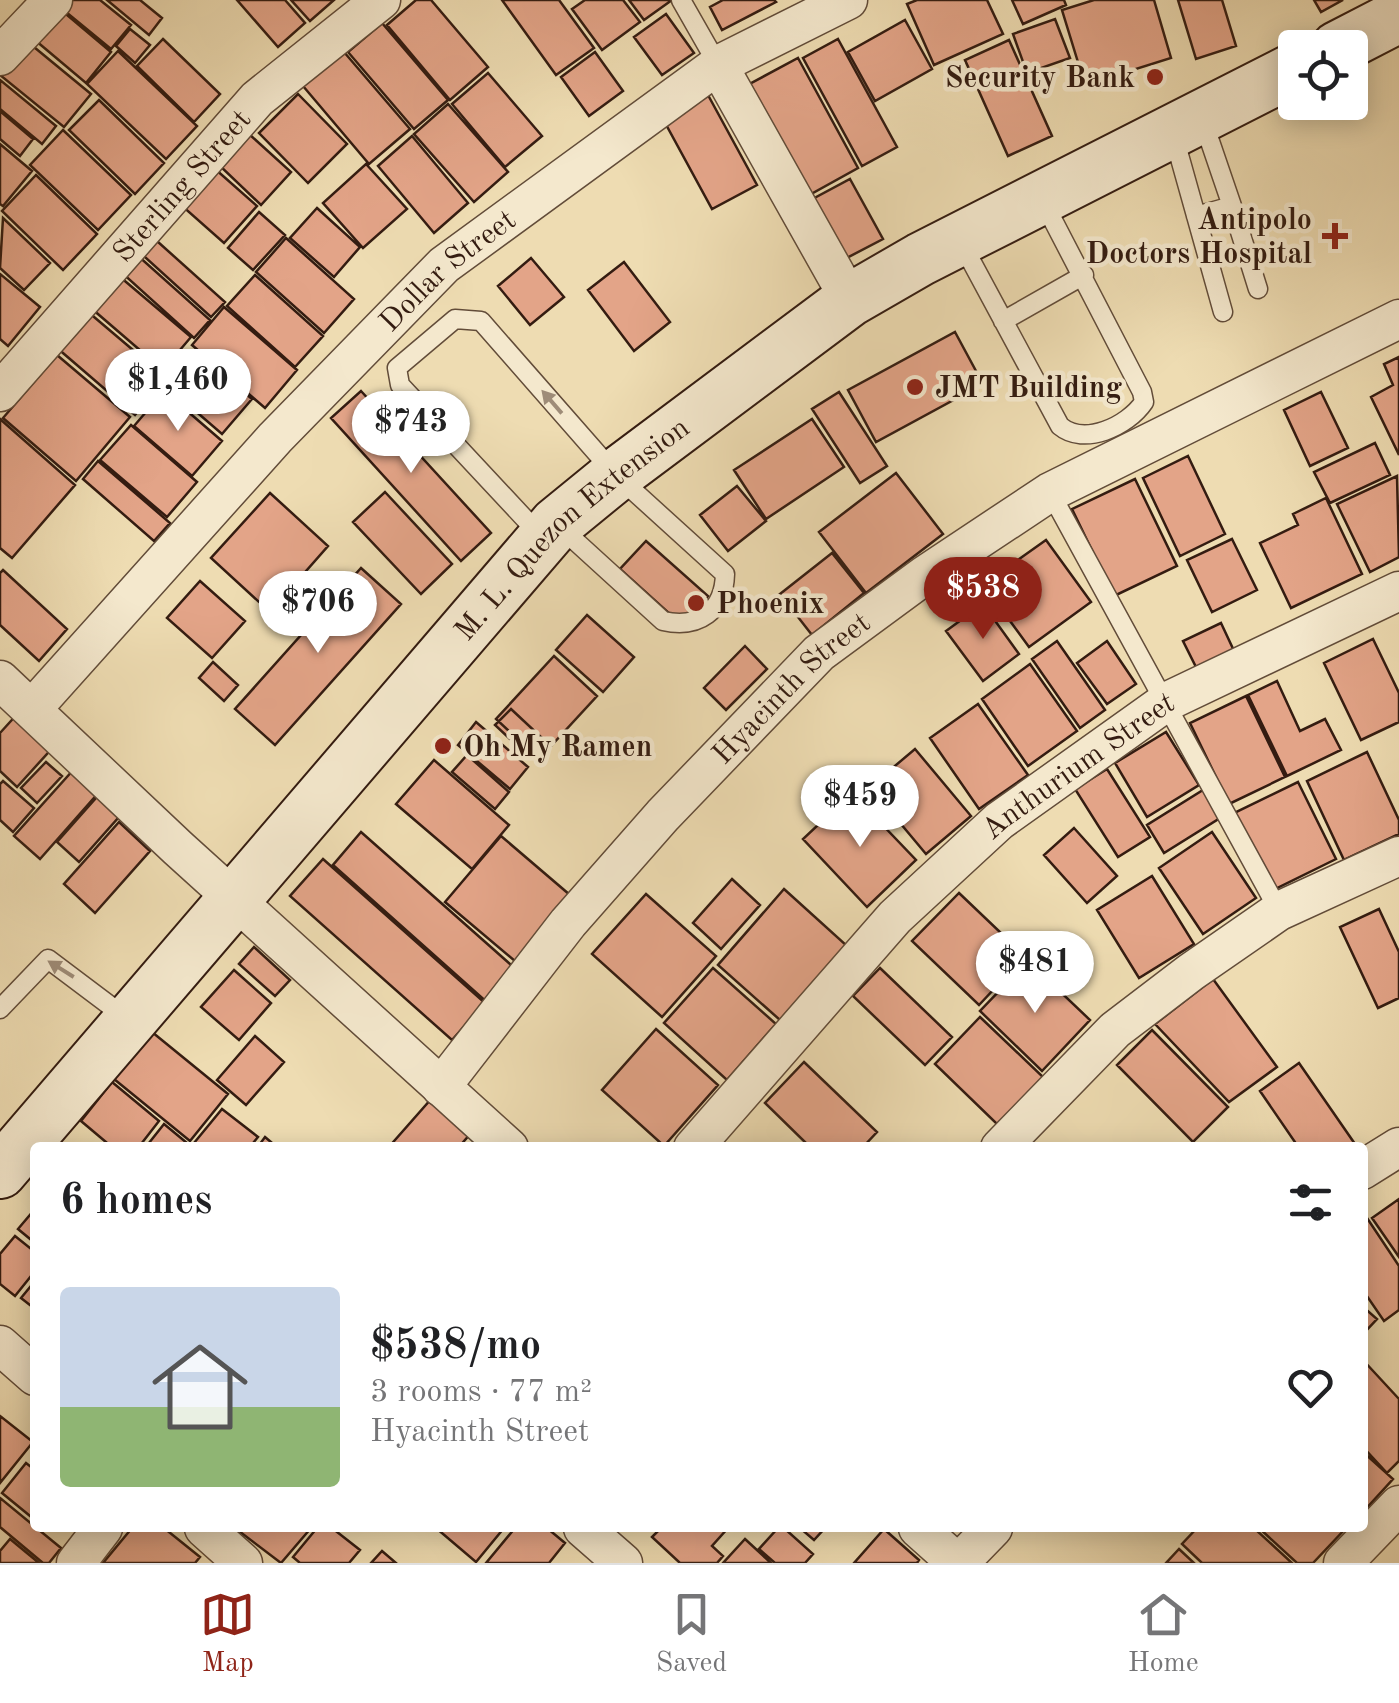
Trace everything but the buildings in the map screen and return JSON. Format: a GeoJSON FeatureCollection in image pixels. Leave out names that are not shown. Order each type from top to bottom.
{"type":"FeatureCollection","features":[{"type":"Feature","properties":{"kind":"main road"},"geometry":{"type":"LineString","coordinates":[[1368,32],[1399,16]]}},
{"type":"Feature","properties":{"kind":"main road","name":"M. L. Quezon Extension"},"geometry":{"type":"LineString","coordinates":[[0,1172],[550,532],[616,475],[850,300],[1278,78]]}},
{"type":"Feature","properties":{"kind":"street"},"geometry":{"type":"LineString","coordinates":[[0,56],[53,0]]}},
{"type":"Feature","properties":{"kind":"street","name":"Sterling Street"},"geometry":{"type":"LineString","coordinates":[[0,392],[258,100],[381,0]]}},
{"type":"Feature","properties":{"kind":"street","name":"Dollar Street"},"geometry":{"type":"LineString","coordinates":[[32,710],[276,438],[444,265],[718,66],[848,0]]}},
{"type":"Feature","properties":{"kind":"street"},"geometry":{"type":"LineString","coordinates":[[718,66],[850,300]]}},
{"type":"Feature","properties":{"kind":"street","name":"Hyacinth Street"},"geometry":{"type":"LineString","coordinates":[[441,1087],[592,896],[663,815],[819,653],[1050,492],[1399,319]]}},
{"type":"Feature","properties":{"kind":"street","name":"Anthurium Street"},"geometry":{"type":"LineString","coordinates":[[698,1142],[895,917],[999,821],[1166,702],[1399,591]]}},
{"type":"Feature","properties":{"kind":"street"},"geometry":{"type":"LineString","coordinates":[[0,680],[501,1142]]}},
{"type":"Feature","properties":{"kind":"street"},"geometry":{"type":"LineString","coordinates":[[1006,1142],[1115,1030],[1280,911],[1399,856]]}},
{"type":"Feature","properties":{"kind":"street"},"geometry":{"type":"LineString","coordinates":[[1368,1166],[1399,1148]]}},
{"type":"Feature","properties":{"kind":"street"},"geometry":{"type":"LineString","coordinates":[[0,1345],[30,1372]]}},
{"type":"Feature","properties":{"kind":"street"},"geometry":{"type":"LineString","coordinates":[[1343,1563],[1399,1505]]}},
{"type":"Feature","properties":{"kind":"street"},"geometry":{"type":"LineString","coordinates":[[76,1563],[100,1532]]}},
{"type":"Feature","properties":{"kind":"street"},"geometry":{"type":"LineString","coordinates":[[208,1532],[243,1563]]}},
{"type":"Feature","properties":{"kind":"street"},"geometry":{"type":"LineString","coordinates":[[588,1532],[623,1563]]}},
{"type":"Feature","properties":{"kind":"street"},"geometry":{"type":"LineString","coordinates":[[923,1532],[958,1563],[988,1532]]}},
{"type":"Feature","properties":{"kind":"lane"},"geometry":{"type":"LineString","coordinates":[[681,0],[718,66]]}},
{"type":"Feature","properties":{"kind":"lane"},"geometry":{"type":"LineString","coordinates":[[1187,124],[1232,206],[1258,289]]}},
{"type":"Feature","properties":{"kind":"lane"},"geometry":{"type":"LineString","coordinates":[[1187,124],[1196,216],[1223,312]]}},
{"type":"Feature","properties":{"kind":"lane"},"geometry":{"type":"LineString","coordinates":[[960,240],[1060,426],[1071,436],[1088,436],[1117,424],[1137,412],[1144,402],[1142,392],[1084,274],[1041,198]]}},
{"type":"Feature","properties":{"kind":"lane"},"geometry":{"type":"LineString","coordinates":[[1196,216],[1232,206]]}},
{"type":"Feature","properties":{"kind":"lane"},"geometry":{"type":"LineString","coordinates":[[1003,321],[1084,274]]}},
{"type":"Feature","properties":{"kind":"lane"},"geometry":{"type":"LineString","coordinates":[[455,320],[481,321],[616,475],[726,574],[724,594],[700,621],[682,625],[663,621],[550,532],[400,385],[397,368],[455,320]]}},
{"type":"Feature","properties":{"kind":"lane"},"geometry":{"type":"LineString","coordinates":[[1050,492],[1280,911]]}},
{"type":"Feature","properties":{"kind":"lane"},"geometry":{"type":"LineString","coordinates":[[0,1009],[48,959],[129,1020]]}},
{"type":"Feature","properties":{"kind":"place","name":"Security Bank"},"geometry":{"type":"Point","coordinates":[1155,77]}},
{"type":"Feature","properties":{"kind":"place","name":"Antipolo Doctors Hospital"},"geometry":{"type":"Point","coordinates":[1335,236]}},
{"type":"Feature","properties":{"kind":"place","name":"JMT Building"},"geometry":{"type":"Point","coordinates":[915,387]}},
{"type":"Feature","properties":{"kind":"place","name":"Phoenix"},"geometry":{"type":"Point","coordinates":[696,603]}},
{"type":"Feature","properties":{"kind":"place","name":"Oh My Ramen"},"geometry":{"type":"Point","coordinates":[443,746]}}]}
